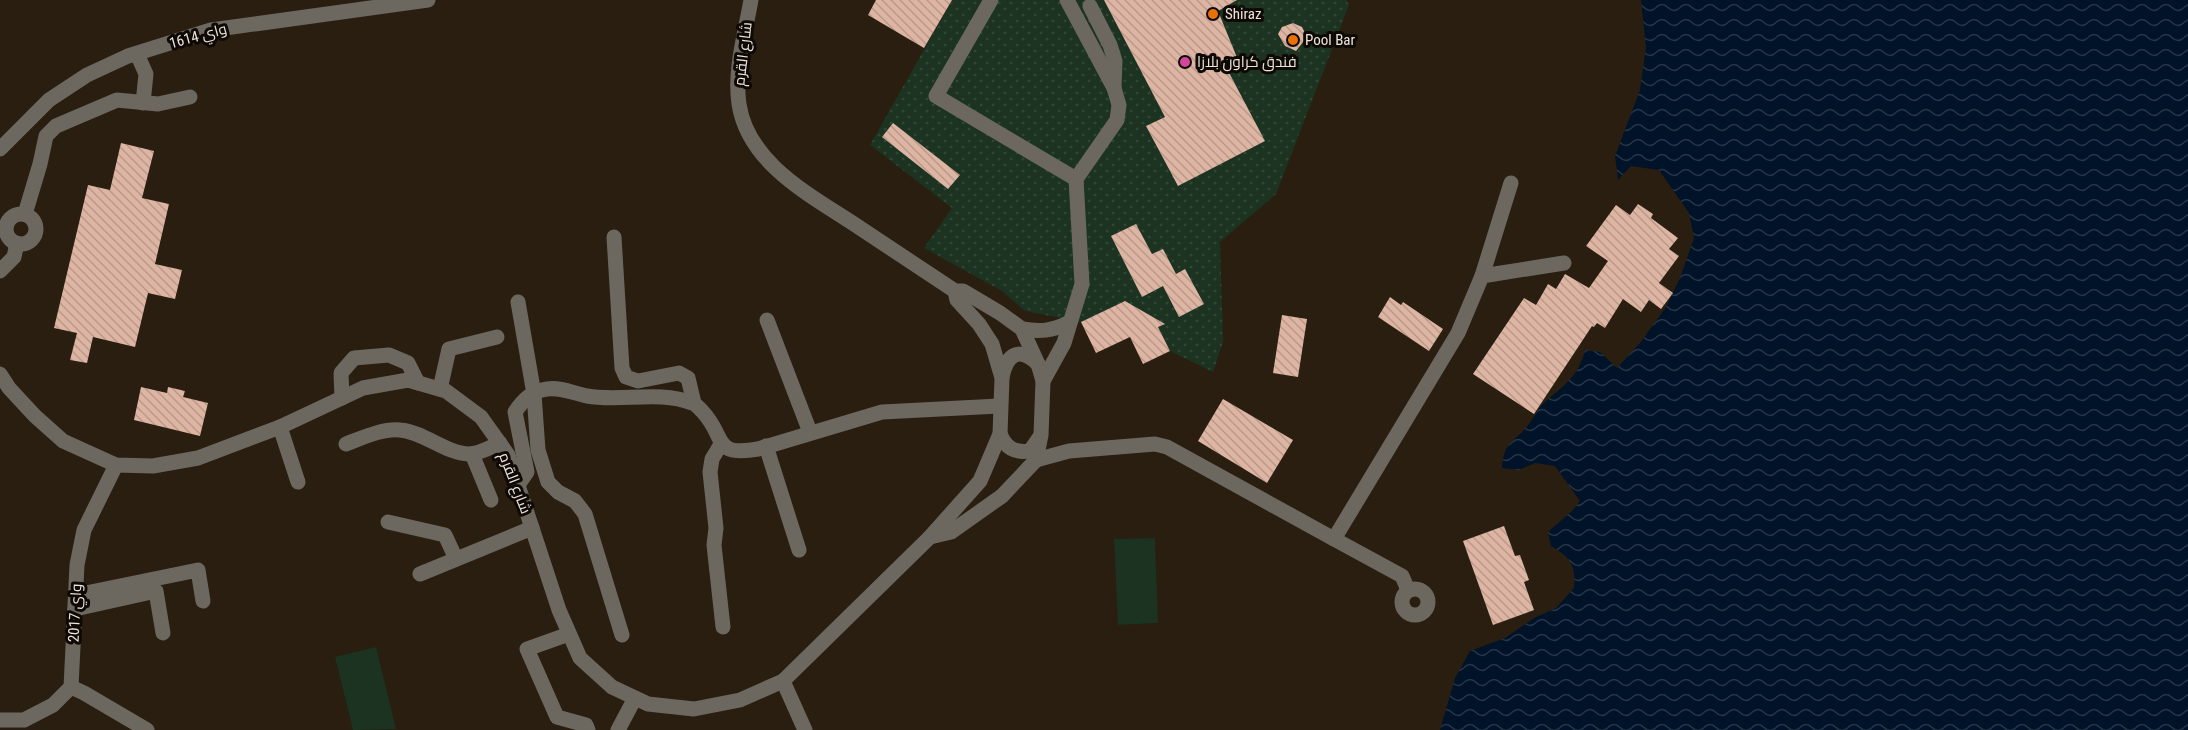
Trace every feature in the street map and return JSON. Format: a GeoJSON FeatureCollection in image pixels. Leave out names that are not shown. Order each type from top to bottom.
{"type":"FeatureCollection","features":[{"type":"Feature","properties":{"kind":"street","name":"واي 1614"},"geometry":{"type":"LineString","coordinates":[[0,149],[49,100],[87,75],[137,54],[211,30],[428,0]]}},
{"type":"Feature","properties":{"kind":"street","name":"شارع القرم"},"geometry":{"type":"LineString","coordinates":[[751,0],[739,66],[739,105],[745,128],[762,153],[789,181],[955,291],[963,291],[1022,329],[1038,364],[1043,381],[1041,435],[1036,460],[1002,496],[951,532],[930,537]]}},
{"type":"Feature","properties":{"kind":"street"},"geometry":{"type":"LineString","coordinates":[[991,0],[936,96],[1076,179]]}},
{"type":"Feature","properties":{"kind":"street"},"geometry":{"type":"LineString","coordinates":[[1043,381],[1064,343],[1068,323],[1082,284],[1076,179],[1117,120],[1119,105],[1114,88],[1067,0]]}},
{"type":"Feature","properties":{"kind":"street"},"geometry":{"type":"LineString","coordinates":[[1090,6],[1113,53],[1114,88]]}},
{"type":"Feature","properties":{"kind":"street"},"geometry":{"type":"LineString","coordinates":[[137,54],[146,74],[143,103]]}},
{"type":"Feature","properties":{"kind":"street"},"geometry":{"type":"LineString","coordinates":[[25,214],[46,136],[56,126],[117,100],[158,104],[190,97]]}},
{"type":"Feature","properties":{"kind":"street"},"geometry":{"type":"LineString","coordinates":[[1334,539],[1458,333],[1482,276],[1511,183]]}},
{"type":"Feature","properties":{"kind":"street"},"geometry":{"type":"LineString","coordinates":[[15,214],[25,214],[32,217],[36,224],[36,232],[32,239],[25,243],[17,243],[9,238],[6,230],[8,220],[15,214]]}},
{"type":"Feature","properties":{"kind":"street"},"geometry":{"type":"LineString","coordinates":[[614,237],[622,368],[626,377],[638,381],[679,373],[688,378],[693,403]]}},
{"type":"Feature","properties":{"kind":"street"},"geometry":{"type":"LineString","coordinates":[[0,271],[14,257],[17,243]]}},
{"type":"Feature","properties":{"kind":"street"},"geometry":{"type":"LineString","coordinates":[[1482,276],[1564,262]]}},
{"type":"Feature","properties":{"kind":"street","name":"شارع القرم"},"geometry":{"type":"LineString","coordinates":[[0,374],[4,389],[63,441],[116,465],[153,466],[198,458],[280,427],[363,388],[408,381],[446,391],[481,417],[508,455],[559,610],[580,658],[612,687],[648,704],[694,709],[740,700],[783,681],[930,537],[980,481],[1000,434],[999,406],[1002,378],[992,344],[979,324],[957,300],[955,291]]}},
{"type":"Feature","properties":{"kind":"street"},"geometry":{"type":"LineString","coordinates":[[518,302],[534,394],[538,450],[548,482],[558,492],[575,501],[585,514],[622,635]]}},
{"type":"Feature","properties":{"kind":"street"},"geometry":{"type":"LineString","coordinates":[[767,320],[810,432]]}},
{"type":"Feature","properties":{"kind":"street"},"geometry":{"type":"LineString","coordinates":[[1022,329],[1039,332],[1068,323]]}},
{"type":"Feature","properties":{"kind":"street"},"geometry":{"type":"LineString","coordinates":[[440,389],[449,349],[497,337]]}},
{"type":"Feature","properties":{"kind":"street"},"geometry":{"type":"LineString","coordinates":[[1002,378],[1005,363],[1011,356],[1020,354],[1030,357],[1038,364]]}},
{"type":"Feature","properties":{"kind":"street"},"geometry":{"type":"LineString","coordinates":[[342,398],[341,373],[354,358],[389,355],[408,363],[417,383]]}},
{"type":"Feature","properties":{"kind":"street"},"geometry":{"type":"LineString","coordinates":[[518,485],[527,472],[515,412],[523,399],[544,389],[558,388],[607,399],[665,397],[693,403],[712,422],[721,444],[736,452],[766,446],[882,412],[999,406]]}},
{"type":"Feature","properties":{"kind":"street"},"geometry":{"type":"LineString","coordinates":[[280,427],[298,482]]}},
{"type":"Feature","properties":{"kind":"street"},"geometry":{"type":"LineString","coordinates":[[346,444],[367,436],[398,429],[420,435],[458,452],[472,454],[500,443]]}},
{"type":"Feature","properties":{"kind":"street"},"geometry":{"type":"LineString","coordinates":[[1000,434],[1005,445],[1014,451],[1021,452],[1030,450],[1041,435]]}},
{"type":"Feature","properties":{"kind":"street"},"geometry":{"type":"LineString","coordinates":[[721,444],[712,459],[710,472],[716,528],[714,545],[723,627]]}},
{"type":"Feature","properties":{"kind":"street"},"geometry":{"type":"LineString","coordinates":[[1036,460],[1069,451],[1155,444],[1167,447],[1402,576],[1408,590]]}},
{"type":"Feature","properties":{"kind":"street"},"geometry":{"type":"LineString","coordinates":[[766,446],[799,550]]}},
{"type":"Feature","properties":{"kind":"street"},"geometry":{"type":"LineString","coordinates":[[472,454],[491,500]]}},
{"type":"Feature","properties":{"kind":"street","name":"واي 2017"},"geometry":{"type":"LineString","coordinates":[[70,687],[77,565],[84,530],[116,465]]}},
{"type":"Feature","properties":{"kind":"street"},"geometry":{"type":"LineString","coordinates":[[388,522],[445,535],[456,559]]}},
{"type":"Feature","properties":{"kind":"street"},"geometry":{"type":"LineString","coordinates":[[420,574],[532,528]]}},
{"type":"Feature","properties":{"kind":"street"},"geometry":{"type":"LineString","coordinates":[[75,602],[198,570],[203,601]]}},
{"type":"Feature","properties":{"kind":"street"},"geometry":{"type":"LineString","coordinates":[[75,602],[156,591],[163,633]]}},
{"type":"Feature","properties":{"kind":"street"},"geometry":{"type":"LineString","coordinates":[[570,634],[527,649],[556,717],[586,725],[588,730]]}},
{"type":"Feature","properties":{"kind":"street"},"geometry":{"type":"LineString","coordinates":[[783,681],[805,730]]}},
{"type":"Feature","properties":{"kind":"street"},"geometry":{"type":"LineString","coordinates":[[0,720],[24,720],[53,705],[70,687],[147,730]]}},
{"type":"Feature","properties":{"kind":"street"},"geometry":{"type":"LineString","coordinates":[[618,730],[635,698]]}},
{"type":"Feature","properties":{"kind":"green space"},"geometry":{"type":"Polygon","coordinates":[[[952,0],[1346,0],[1349,5],[1276,194],[1220,242],[1223,342],[1213,372],[1170,351],[1154,318],[1125,301],[1081,322],[1025,311],[1002,291],[924,248],[952,208],[870,145],[952,0]]]}},
{"type":"Feature","properties":{"kind":"green space"},"geometry":{"type":"Polygon","coordinates":[[[1155,538],[1158,623],[1118,625],[1114,539],[1155,538]]]}},
{"type":"Feature","properties":{"kind":"green space"},"geometry":{"type":"Polygon","coordinates":[[[376,647],[396,729],[353,730],[335,657],[376,647]]]}},
{"type":"Feature","properties":{"kind":"water"},"geometry":{"type":"Polygon","coordinates":[[[1641,0],[2188,0],[2188,730],[1440,730],[1455,678],[1470,651],[1505,638],[1534,618],[1556,608],[1574,588],[1571,563],[1568,558],[1551,546],[1548,532],[1580,501],[1555,466],[1535,463],[1519,470],[1502,468],[1506,450],[1527,427],[1543,404],[1574,375],[1585,350],[1600,352],[1617,368],[1640,343],[1666,307],[1680,278],[1694,238],[1689,213],[1659,170],[1631,166],[1618,180],[1615,156],[1640,90],[1646,47],[1641,0]]]}},
{"type":"Feature","properties":{"kind":"building"},"geometry":{"type":"Polygon","coordinates":[[[876,0],[952,0],[924,48],[868,15],[876,0]]]}},
{"type":"Feature","properties":{"kind":"building"},"geometry":{"type":"Polygon","coordinates":[[[1104,0],[1237,0],[1218,11],[1238,60],[1225,65],[1265,141],[1178,186],[1146,126],[1165,117],[1104,0]]]}},
{"type":"Feature","properties":{"kind":"building","name":"Pool Bar"},"geometry":{"type":"Polygon","coordinates":[[[1293,23],[1302,27],[1307,37],[1296,51],[1285,46],[1278,34],[1282,27],[1293,23]]]}},
{"type":"Feature","properties":{"kind":"building"},"geometry":{"type":"Polygon","coordinates":[[[893,123],[960,175],[948,189],[882,137],[893,123]]]}},
{"type":"Feature","properties":{"kind":"building"},"geometry":{"type":"Polygon","coordinates":[[[121,143],[154,151],[142,198],[169,204],[155,264],[182,270],[175,299],[148,293],[135,347],[93,337],[87,363],[70,360],[77,333],[54,328],[88,185],[110,190],[121,143]]]}},
{"type":"Feature","properties":{"kind":"building"},"geometry":{"type":"Polygon","coordinates":[[[1638,204],[1653,214],[1651,218],[1678,238],[1669,249],[1679,256],[1659,283],[1673,293],[1661,309],[1649,300],[1641,312],[1623,299],[1605,328],[1597,323],[1594,327],[1592,326],[1534,414],[1473,374],[1524,298],[1536,305],[1548,284],[1556,289],[1565,274],[1589,288],[1608,261],[1586,246],[1616,205],[1630,215],[1638,204]]]}},
{"type":"Feature","properties":{"kind":"building"},"geometry":{"type":"Polygon","coordinates":[[[1136,224],[1152,254],[1163,249],[1176,274],[1185,269],[1204,304],[1179,317],[1163,286],[1142,297],[1111,236],[1136,224]]]}},
{"type":"Feature","properties":{"kind":"building"},"geometry":{"type":"Polygon","coordinates":[[[1390,297],[1401,305],[1403,302],[1443,329],[1429,351],[1378,317],[1390,297]]]}},
{"type":"Feature","properties":{"kind":"building"},"geometry":{"type":"Polygon","coordinates":[[[1125,301],[1165,324],[1158,327],[1170,351],[1143,364],[1130,337],[1096,353],[1081,322],[1125,301]]]}},
{"type":"Feature","properties":{"kind":"building"},"geometry":{"type":"Polygon","coordinates":[[[1282,315],[1307,319],[1298,377],[1273,373],[1282,315]]]}},
{"type":"Feature","properties":{"kind":"building"},"geometry":{"type":"Polygon","coordinates":[[[141,387],[167,393],[168,387],[185,391],[183,397],[208,403],[200,436],[134,420],[141,387]]]}},
{"type":"Feature","properties":{"kind":"building"},"geometry":{"type":"Polygon","coordinates":[[[1223,399],[1293,440],[1267,483],[1198,441],[1223,399]]]}},
{"type":"Feature","properties":{"kind":"building"},"geometry":{"type":"Polygon","coordinates":[[[1504,526],[1515,556],[1520,555],[1529,580],[1524,582],[1534,610],[1493,625],[1463,541],[1504,526]]]}},
{"type":"Feature","properties":{"kind":"place","name":"Shiraz"},"geometry":{"type":"Point","coordinates":[1213,14]}},
{"type":"Feature","properties":{"kind":"place","name":"Pool Bar"},"geometry":{"type":"Point","coordinates":[1293,40]}},
{"type":"Feature","properties":{"kind":"place","name":"فندق كراون بلازا"},"geometry":{"type":"Point","coordinates":[1185,62]}}]}
